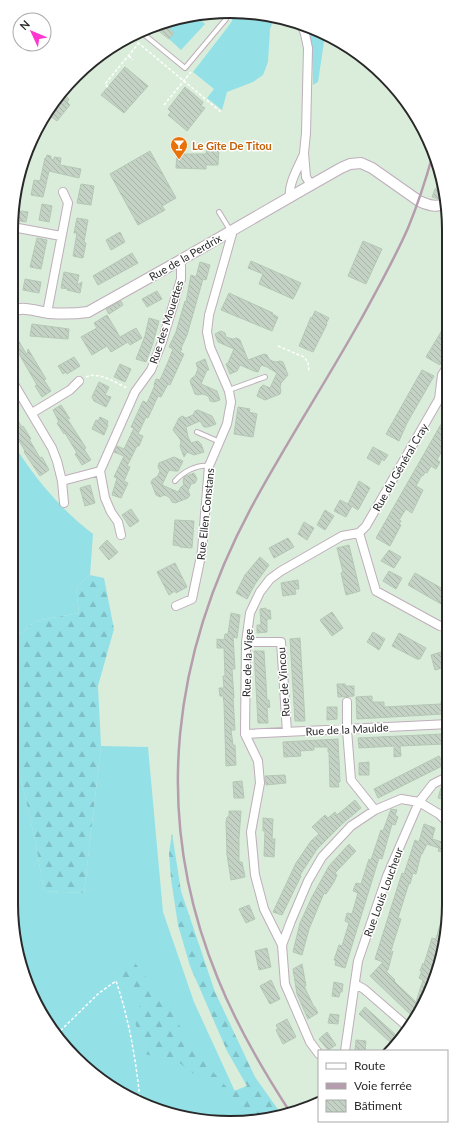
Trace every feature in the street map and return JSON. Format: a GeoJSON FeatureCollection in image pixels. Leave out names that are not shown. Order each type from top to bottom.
{"type":"FeatureCollection","features":[{"type":"Feature","properties":{"kind":"street"},"geometry":{"type":"LineString","coordinates":[[304,31],[308,48],[306,133],[304,153],[306,177],[311,185]]}},
{"type":"Feature","properties":{"kind":"street"},"geometry":{"type":"LineString","coordinates":[[290,197],[292,183],[304,153]]}},
{"type":"Feature","properties":{"kind":"street","name":"Rue de la Perdrix"},"geometry":{"type":"LineString","coordinates":[[18,309],[71,314],[88,312],[350,164],[361,163],[372,168],[418,200],[437,207],[441,206]]}},
{"type":"Feature","properties":{"kind":"street"},"geometry":{"type":"LineString","coordinates":[[47,312],[68,203],[63,192]]}},
{"type":"Feature","properties":{"kind":"street"},"geometry":{"type":"LineString","coordinates":[[18,228],[61,236]]}},
{"type":"Feature","properties":{"kind":"street","name":"Rue Ellen Constans"},"geometry":{"type":"LineString","coordinates":[[176,606],[192,599],[202,551],[209,466],[227,424],[231,402],[229,391],[210,347],[207,332],[209,315],[232,234],[230,231]]}},
{"type":"Feature","properties":{"kind":"street","name":"Rue des Mouettes"},"geometry":{"type":"LineString","coordinates":[[100,471],[135,392],[151,370],[162,342],[181,279],[181,266],[179,261]]}},
{"type":"Feature","properties":{"kind":"street","name":"Rue du Général Cray"},"geometry":{"type":"LineString","coordinates":[[439,399],[442,375]]}},
{"type":"Feature","properties":{"kind":"street"},"geometry":{"type":"LineString","coordinates":[[32,414],[70,390],[79,381]]}},
{"type":"Feature","properties":{"kind":"street"},"geometry":{"type":"LineString","coordinates":[[18,391],[52,448],[62,481],[64,504]]}},
{"type":"Feature","properties":{"kind":"street","name":"Rue du Général Cray"},"geometry":{"type":"LineString","coordinates":[[359,533],[366,526],[442,396]]}},
{"type":"Feature","properties":{"kind":"street"},"geometry":{"type":"LineString","coordinates":[[62,481],[100,471],[105,498],[111,512],[118,522],[121,535]]}},
{"type":"Feature","properties":{"kind":"street"},"geometry":{"type":"LineString","coordinates":[[359,533],[376,591],[442,626]]}},
{"type":"Feature","properties":{"kind":"street","name":"Rue de la Vige"},"geometry":{"type":"LineString","coordinates":[[246,734],[246,642],[250,613],[260,592],[270,579],[281,571],[342,536],[359,533]]}},
{"type":"Feature","properties":{"kind":"street","name":"Rue de Vincou"},"geometry":{"type":"LineString","coordinates":[[246,642],[281,642],[287,732]]}},
{"type":"Feature","properties":{"kind":"street"},"geometry":{"type":"LineString","coordinates":[[347,702],[347,730],[351,780],[375,810]]}},
{"type":"Feature","properties":{"kind":"street","name":"Rue de la Maulde"},"geometry":{"type":"LineString","coordinates":[[246,734],[442,724]]}},
{"type":"Feature","properties":{"kind":"street"},"geometry":{"type":"LineString","coordinates":[[246,734],[258,761],[260,783],[251,832],[255,875],[264,909],[282,945],[285,984],[310,1042],[318,1053]]}},
{"type":"Feature","properties":{"kind":"street","name":"Rue Louis Loucheur"},"geometry":{"type":"LineString","coordinates":[[345,1050],[358,961],[387,876],[419,802],[433,784],[442,780]]}},
{"type":"Feature","properties":{"kind":"street"},"geometry":{"type":"LineString","coordinates":[[282,945],[308,881],[322,857],[351,826],[375,810],[401,799],[419,802],[442,817]]}},
{"type":"Feature","properties":{"kind":"street"},"geometry":{"type":"LineString","coordinates":[[355,984],[364,989],[404,1024]]}},
{"type":"Feature","properties":{"kind":"lane"},"geometry":{"type":"LineString","coordinates":[[145,36],[185,68],[226,18]]}},
{"type":"Feature","properties":{"kind":"lane"},"geometry":{"type":"LineString","coordinates":[[219,212],[230,231]]}},
{"type":"Feature","properties":{"kind":"lane"},"geometry":{"type":"LineString","coordinates":[[229,391],[265,377]]}},
{"type":"Feature","properties":{"kind":"lane"},"geometry":{"type":"LineString","coordinates":[[197,432],[220,442]]}},
{"type":"Feature","properties":{"kind":"lane"},"geometry":{"type":"LineString","coordinates":[[175,481],[181,474],[203,465],[209,466]]}},
{"type":"Feature","properties":{"kind":"path"},"geometry":{"type":"LineString","coordinates":[[135,40],[221,112]]}},
{"type":"Feature","properties":{"kind":"path"},"geometry":{"type":"LineString","coordinates":[[108,87],[105,84],[139,44]]}},
{"type":"Feature","properties":{"kind":"path"},"geometry":{"type":"LineString","coordinates":[[129,56],[133,60]]}},
{"type":"Feature","properties":{"kind":"path"},"geometry":{"type":"LineString","coordinates":[[164,105],[191,72]]}},
{"type":"Feature","properties":{"kind":"path"},"geometry":{"type":"LineString","coordinates":[[278,346],[304,357],[308,362],[309,372]]}},
{"type":"Feature","properties":{"kind":"path"},"geometry":{"type":"LineString","coordinates":[[79,381],[90,375],[98,376],[135,392]]}},
{"type":"Feature","properties":{"kind":"path"},"geometry":{"type":"LineString","coordinates":[[60,1031],[99,993],[116,981],[123,1002],[138,1074],[140,1096]]}},
{"type":"Feature","properties":{"kind":"green space"},"geometry":{"type":"Polygon","coordinates":[[[232,18],[244,18],[273,22],[270,29],[268,62],[263,75],[253,82],[227,92],[222,110],[207,98],[214,89],[193,72],[232,21],[232,18]]]}},
{"type":"Feature","properties":{"kind":"green space"},"geometry":{"type":"Polygon","coordinates":[[[202,21],[205,24],[181,50],[169,39],[174,33],[168,27],[188,22],[202,21]]]}},
{"type":"Feature","properties":{"kind":"green space"},"geometry":{"type":"Polygon","coordinates":[[[308,33],[324,40],[318,82],[313,85],[313,62],[308,33]]]}},
{"type":"Feature","properties":{"kind":"green space"},"geometry":{"type":"Polygon","coordinates":[[[18,451],[48,491],[69,513],[93,534],[90,575],[76,587],[79,613],[36,621],[18,635],[18,451]]]}},
{"type":"Feature","properties":{"kind":"green space"},"geometry":{"type":"Polygon","coordinates":[[[90,575],[104,578],[114,629],[98,686],[101,746],[84,893],[44,891],[35,840],[18,766],[18,635],[36,621],[79,613],[76,587],[90,575]]]}},
{"type":"Feature","properties":{"kind":"green space"},"geometry":{"type":"Polygon","coordinates":[[[101,746],[148,747],[163,912],[194,1002],[238,1098],[249,1115],[216,1116],[202,1114],[175,1109],[149,1100],[124,1088],[90,1063],[71,1044],[46,1010],[34,985],[25,959],[18,918],[18,766],[35,840],[44,891],[84,893],[101,746]]]}},
{"type":"Feature","properties":{"kind":"green space"},"geometry":{"type":"Polygon","coordinates":[[[172,833],[181,891],[215,992],[255,1077],[279,1110],[249,1115],[177,1061],[144,1054],[133,1015],[141,1004],[116,974],[135,963],[174,1014],[188,1044],[231,1092],[247,1086],[227,1051],[190,966],[178,925],[171,879],[169,853],[172,833]]]}},
{"type":"Feature","properties":{"kind":"building"},"geometry":{"type":"Polygon","coordinates":[[[168,27],[174,33],[169,39],[158,30],[168,27]]]}},
{"type":"Feature","properties":{"kind":"building"},"geometry":{"type":"Polygon","coordinates":[[[125,67],[148,86],[124,113],[101,95],[125,67]]]}},
{"type":"Feature","properties":{"kind":"building"},"geometry":{"type":"Polygon","coordinates":[[[185,87],[203,102],[201,106],[205,108],[187,131],[168,115],[171,112],[168,109],[185,87]]]}},
{"type":"Feature","properties":{"kind":"building"},"geometry":{"type":"Polygon","coordinates":[[[66,96],[69,99],[67,102],[70,105],[57,121],[51,116],[66,96]]]}},
{"type":"Feature","properties":{"kind":"building"},"geometry":{"type":"Polygon","coordinates":[[[207,146],[219,147],[218,165],[206,165],[206,169],[176,168],[177,154],[206,154],[207,146]]]}},
{"type":"Feature","properties":{"kind":"building"},"geometry":{"type":"Polygon","coordinates":[[[150,151],[176,198],[162,206],[165,210],[138,225],[110,174],[150,151]]]}},
{"type":"Feature","properties":{"kind":"building"},"geometry":{"type":"Polygon","coordinates":[[[47,155],[51,156],[51,159],[54,160],[54,157],[61,158],[60,165],[81,169],[79,178],[49,171],[43,197],[31,195],[34,180],[40,181],[47,155]]]}},
{"type":"Feature","properties":{"kind":"building"},"geometry":{"type":"Polygon","coordinates":[[[81,184],[94,186],[91,205],[77,203],[81,184]]]}},
{"type":"Feature","properties":{"kind":"building"},"geometry":{"type":"Polygon","coordinates":[[[437,186],[439,199],[432,197],[437,186]]]}},
{"type":"Feature","properties":{"kind":"building"},"geometry":{"type":"Polygon","coordinates":[[[42,204],[52,206],[49,222],[39,220],[42,204]]]}},
{"type":"Feature","properties":{"kind":"building"},"geometry":{"type":"Polygon","coordinates":[[[19,211],[28,212],[26,222],[18,221],[19,211]]]}},
{"type":"Feature","properties":{"kind":"building"},"geometry":{"type":"Polygon","coordinates":[[[77,218],[88,220],[83,258],[73,256],[77,233],[74,233],[77,218]]]}},
{"type":"Feature","properties":{"kind":"building"},"geometry":{"type":"Polygon","coordinates":[[[120,232],[125,242],[111,250],[106,240],[120,232]]]}},
{"type":"Feature","properties":{"kind":"building"},"geometry":{"type":"Polygon","coordinates":[[[37,238],[47,240],[41,269],[30,267],[37,238]]]}},
{"type":"Feature","properties":{"kind":"building"},"geometry":{"type":"Polygon","coordinates":[[[363,241],[382,249],[366,284],[348,276],[363,241]]]}},
{"type":"Feature","properties":{"kind":"building"},"geometry":{"type":"Polygon","coordinates":[[[132,253],[138,263],[98,285],[93,276],[132,253]]]}},
{"type":"Feature","properties":{"kind":"building"},"geometry":{"type":"Polygon","coordinates":[[[251,261],[301,283],[293,299],[259,284],[263,274],[248,268],[251,261]]]}},
{"type":"Feature","properties":{"kind":"building"},"geometry":{"type":"Polygon","coordinates":[[[200,262],[210,265],[206,280],[203,279],[187,335],[181,348],[182,349],[180,352],[184,354],[170,385],[168,384],[161,397],[158,396],[148,418],[146,417],[138,434],[143,436],[127,466],[130,467],[124,481],[128,483],[121,498],[112,495],[117,478],[114,477],[124,456],[114,452],[117,446],[124,449],[134,428],[131,427],[143,401],[147,403],[156,379],[160,380],[173,349],[169,347],[176,332],[185,301],[186,302],[191,275],[196,277],[200,262]]]}},
{"type":"Feature","properties":{"kind":"building"},"geometry":{"type":"Polygon","coordinates":[[[64,272],[79,275],[77,285],[82,282],[80,293],[67,290],[70,289],[61,288],[64,272]]]}},
{"type":"Feature","properties":{"kind":"building"},"geometry":{"type":"Polygon","coordinates":[[[25,279],[41,282],[39,293],[23,290],[25,279]]]}},
{"type":"Feature","properties":{"kind":"building"},"geometry":{"type":"Polygon","coordinates":[[[157,291],[162,299],[147,307],[142,299],[157,291]]]}},
{"type":"Feature","properties":{"kind":"building"},"geometry":{"type":"Polygon","coordinates":[[[229,293],[273,313],[272,314],[278,317],[272,331],[221,310],[229,293]]]}},
{"type":"Feature","properties":{"kind":"building"},"geometry":{"type":"Polygon","coordinates":[[[121,301],[123,305],[109,314],[106,309],[121,301]]]}},
{"type":"Feature","properties":{"kind":"building"},"geometry":{"type":"Polygon","coordinates":[[[315,311],[329,318],[313,352],[299,346],[315,311]]]}},
{"type":"Feature","properties":{"kind":"building"},"geometry":{"type":"Polygon","coordinates":[[[107,315],[120,337],[136,328],[142,338],[130,345],[128,342],[111,352],[107,346],[92,355],[81,337],[97,328],[94,323],[107,315]]]}},
{"type":"Feature","properties":{"kind":"building"},"geometry":{"type":"Polygon","coordinates":[[[149,318],[159,321],[146,362],[136,359],[145,336],[149,318]]]}},
{"type":"Feature","properties":{"kind":"building"},"geometry":{"type":"Polygon","coordinates":[[[32,324],[69,329],[68,339],[30,336],[32,324]]]}},
{"type":"Feature","properties":{"kind":"building"},"geometry":{"type":"Polygon","coordinates":[[[442,330],[442,362],[440,365],[426,357],[442,330]]]}},
{"type":"Feature","properties":{"kind":"building"},"geometry":{"type":"Polygon","coordinates":[[[221,331],[225,333],[226,337],[233,339],[237,338],[240,340],[248,360],[264,354],[267,355],[272,361],[283,362],[288,375],[281,383],[280,394],[265,400],[257,396],[263,385],[270,388],[277,373],[267,367],[261,365],[258,372],[240,365],[237,371],[230,374],[226,364],[228,363],[234,349],[218,342],[215,334],[221,331]]]}},
{"type":"Feature","properties":{"kind":"building"},"geometry":{"type":"Polygon","coordinates":[[[18,340],[27,355],[28,349],[46,379],[44,380],[51,391],[42,397],[35,386],[37,385],[18,352],[18,340]]]}},
{"type":"Feature","properties":{"kind":"building"},"geometry":{"type":"Polygon","coordinates":[[[74,357],[80,366],[67,374],[66,372],[63,374],[58,366],[74,357]]]}},
{"type":"Feature","properties":{"kind":"building"},"geometry":{"type":"Polygon","coordinates":[[[205,359],[209,370],[207,370],[201,384],[217,391],[220,400],[214,402],[210,401],[209,397],[206,395],[195,394],[190,381],[195,376],[198,369],[196,363],[205,359]]]}},
{"type":"Feature","properties":{"kind":"building"},"geometry":{"type":"Polygon","coordinates":[[[120,364],[131,369],[125,382],[114,377],[120,364]]]}},
{"type":"Feature","properties":{"kind":"building"},"geometry":{"type":"Polygon","coordinates":[[[422,370],[434,376],[407,423],[399,441],[386,434],[422,370]]]}},
{"type":"Feature","properties":{"kind":"building"},"geometry":{"type":"Polygon","coordinates":[[[99,382],[109,387],[105,395],[111,397],[106,407],[94,401],[92,397],[99,382]]]}},
{"type":"Feature","properties":{"kind":"building"},"geometry":{"type":"Polygon","coordinates":[[[61,405],[70,419],[66,417],[86,448],[84,449],[91,460],[82,465],[75,454],[77,453],[57,423],[59,422],[53,410],[61,405]]]}},
{"type":"Feature","properties":{"kind":"building"},"geometry":{"type":"Polygon","coordinates":[[[238,407],[250,409],[249,412],[257,414],[253,437],[234,434],[238,407]]]}},
{"type":"Feature","properties":{"kind":"building"},"geometry":{"type":"Polygon","coordinates":[[[198,410],[212,416],[216,424],[204,427],[200,421],[186,427],[191,443],[198,441],[204,452],[194,455],[187,452],[184,457],[180,446],[180,439],[173,430],[179,418],[182,416],[186,418],[193,415],[195,411],[198,410]]]}},
{"type":"Feature","properties":{"kind":"building"},"geometry":{"type":"Polygon","coordinates":[[[100,417],[108,421],[104,435],[92,429],[96,420],[98,421],[100,417]]]}},
{"type":"Feature","properties":{"kind":"building"},"geometry":{"type":"Polygon","coordinates":[[[18,421],[22,427],[23,426],[40,458],[42,457],[49,470],[40,476],[24,452],[25,451],[18,439],[18,421]]]}},
{"type":"Feature","properties":{"kind":"building"},"geometry":{"type":"Polygon","coordinates":[[[442,422],[442,450],[437,460],[440,462],[436,469],[431,466],[427,473],[425,472],[423,476],[422,475],[416,486],[423,490],[412,513],[406,509],[399,520],[401,521],[399,524],[401,525],[390,546],[376,538],[442,422]]]}},
{"type":"Feature","properties":{"kind":"building"},"geometry":{"type":"Polygon","coordinates":[[[373,447],[388,455],[384,461],[382,459],[379,465],[367,458],[373,447]]]}},
{"type":"Feature","properties":{"kind":"building"},"geometry":{"type":"Polygon","coordinates":[[[174,457],[183,461],[178,471],[169,470],[162,485],[178,492],[184,485],[184,477],[194,473],[197,479],[195,483],[191,484],[188,491],[190,495],[188,498],[175,503],[172,502],[167,496],[164,495],[160,497],[156,495],[151,482],[157,477],[160,471],[158,467],[159,463],[174,457]]]}},
{"type":"Feature","properties":{"kind":"building"},"geometry":{"type":"Polygon","coordinates":[[[359,481],[370,488],[358,510],[352,506],[346,517],[334,511],[340,500],[348,504],[359,481]]]}},
{"type":"Feature","properties":{"kind":"building"},"geometry":{"type":"Polygon","coordinates":[[[90,485],[95,503],[85,506],[80,488],[90,485]]]}},
{"type":"Feature","properties":{"kind":"building"},"geometry":{"type":"Polygon","coordinates":[[[131,509],[139,521],[130,527],[122,515],[131,509]]]}},
{"type":"Feature","properties":{"kind":"building"},"geometry":{"type":"Polygon","coordinates":[[[325,510],[334,516],[325,530],[317,525],[325,510]]]}},
{"type":"Feature","properties":{"kind":"building"},"geometry":{"type":"Polygon","coordinates":[[[175,520],[194,521],[192,548],[173,545],[175,520]]]}},
{"type":"Feature","properties":{"kind":"building"},"geometry":{"type":"Polygon","coordinates":[[[304,522],[314,528],[307,540],[298,534],[304,522]]]}},
{"type":"Feature","properties":{"kind":"building"},"geometry":{"type":"Polygon","coordinates":[[[288,538],[294,547],[274,558],[269,548],[288,538]]]}},
{"type":"Feature","properties":{"kind":"building"},"geometry":{"type":"Polygon","coordinates":[[[107,540],[118,552],[109,560],[99,548],[107,540]]]}},
{"type":"Feature","properties":{"kind":"building"},"geometry":{"type":"Polygon","coordinates":[[[349,545],[360,591],[346,595],[341,573],[343,572],[337,548],[349,545]]]}},
{"type":"Feature","properties":{"kind":"building"},"geometry":{"type":"Polygon","coordinates":[[[389,550],[401,557],[394,568],[381,561],[389,550]]]}},
{"type":"Feature","properties":{"kind":"building"},"geometry":{"type":"Polygon","coordinates":[[[260,557],[269,565],[255,584],[247,599],[236,593],[245,575],[260,557]]]}},
{"type":"Feature","properties":{"kind":"building"},"geometry":{"type":"Polygon","coordinates":[[[175,563],[187,587],[176,593],[175,591],[169,595],[157,572],[175,563]]]}},
{"type":"Feature","properties":{"kind":"building"},"geometry":{"type":"Polygon","coordinates":[[[389,571],[402,578],[396,589],[383,581],[389,571]]]}},
{"type":"Feature","properties":{"kind":"building"},"geometry":{"type":"Polygon","coordinates":[[[415,573],[442,589],[442,605],[408,585],[415,573]]]}},
{"type":"Feature","properties":{"kind":"building"},"geometry":{"type":"Polygon","coordinates":[[[298,580],[299,589],[295,589],[296,594],[283,596],[281,583],[298,580]]]}},
{"type":"Feature","properties":{"kind":"building"},"geometry":{"type":"Polygon","coordinates":[[[266,608],[266,610],[270,610],[271,619],[267,619],[267,632],[257,633],[257,625],[261,625],[260,609],[266,608]]]}},
{"type":"Feature","properties":{"kind":"building"},"geometry":{"type":"Polygon","coordinates":[[[332,612],[343,628],[332,636],[320,620],[332,612]]]}},
{"type":"Feature","properties":{"kind":"building"},"geometry":{"type":"Polygon","coordinates":[[[231,613],[240,615],[237,638],[233,637],[235,669],[232,669],[235,730],[231,730],[233,745],[235,745],[236,765],[226,766],[224,703],[223,696],[220,696],[219,688],[224,688],[224,648],[217,648],[217,639],[224,640],[225,634],[228,634],[231,613]]]}},
{"type":"Feature","properties":{"kind":"building"},"geometry":{"type":"Polygon","coordinates":[[[373,632],[385,639],[379,650],[367,642],[373,632]]]}},
{"type":"Feature","properties":{"kind":"building"},"geometry":{"type":"Polygon","coordinates":[[[399,633],[426,648],[420,659],[417,659],[392,646],[399,633]]]}},
{"type":"Feature","properties":{"kind":"building"},"geometry":{"type":"Polygon","coordinates":[[[300,638],[305,721],[295,721],[290,639],[300,638]]]}},
{"type":"Feature","properties":{"kind":"building"},"geometry":{"type":"Polygon","coordinates":[[[254,651],[264,651],[267,700],[269,700],[270,707],[267,708],[268,723],[258,723],[254,651]]]}},
{"type":"Feature","properties":{"kind":"building"},"geometry":{"type":"Polygon","coordinates":[[[442,652],[442,668],[435,670],[431,655],[442,652]]]}},
{"type":"Feature","properties":{"kind":"building"},"geometry":{"type":"Polygon","coordinates":[[[337,684],[354,686],[354,696],[338,697],[337,684]]]}},
{"type":"Feature","properties":{"kind":"building"},"geometry":{"type":"Polygon","coordinates":[[[372,696],[372,702],[384,702],[384,707],[441,704],[442,701],[442,714],[357,719],[356,697],[372,696]]]}},
{"type":"Feature","properties":{"kind":"building"},"geometry":{"type":"Polygon","coordinates":[[[327,707],[337,707],[337,719],[327,720],[327,707]]]}},
{"type":"Feature","properties":{"kind":"building"},"geometry":{"type":"Polygon","coordinates":[[[442,734],[442,744],[400,746],[401,756],[394,757],[394,746],[359,748],[358,738],[442,734]]]}},
{"type":"Feature","properties":{"kind":"building"},"geometry":{"type":"Polygon","coordinates":[[[338,739],[339,787],[330,787],[328,747],[314,747],[314,750],[300,751],[301,756],[284,757],[283,742],[338,739]]]}},
{"type":"Feature","properties":{"kind":"building"},"geometry":{"type":"Polygon","coordinates":[[[439,756],[442,761],[442,766],[378,798],[374,789],[439,756]]]}},
{"type":"Feature","properties":{"kind":"building"},"geometry":{"type":"Polygon","coordinates":[[[369,762],[369,775],[359,775],[359,763],[369,762]]]}},
{"type":"Feature","properties":{"kind":"building"},"geometry":{"type":"Polygon","coordinates":[[[285,775],[286,783],[266,785],[265,776],[285,775]]]}},
{"type":"Feature","properties":{"kind":"building"},"geometry":{"type":"Polygon","coordinates":[[[242,781],[244,798],[234,798],[233,782],[242,781]]]}},
{"type":"Feature","properties":{"kind":"building"},"geometry":{"type":"Polygon","coordinates":[[[441,788],[442,788],[442,799],[438,798],[441,788]]]}},
{"type":"Feature","properties":{"kind":"building"},"geometry":{"type":"Polygon","coordinates":[[[355,800],[361,808],[342,824],[317,849],[300,875],[301,876],[282,915],[273,912],[296,863],[311,841],[319,834],[312,827],[325,815],[328,818],[335,812],[337,815],[355,800]]]}},
{"type":"Feature","properties":{"kind":"building"},"geometry":{"type":"Polygon","coordinates":[[[391,809],[397,810],[395,815],[398,817],[395,825],[392,824],[382,859],[379,858],[345,968],[335,965],[336,961],[334,960],[339,945],[342,946],[349,923],[345,921],[347,913],[352,914],[358,893],[353,891],[356,883],[361,884],[369,859],[371,860],[381,830],[383,831],[391,809]]]}},
{"type":"Feature","properties":{"kind":"building"},"geometry":{"type":"Polygon","coordinates":[[[229,811],[241,811],[239,862],[242,862],[245,877],[231,880],[227,855],[226,822],[227,817],[229,817],[229,811]]]}},
{"type":"Feature","properties":{"kind":"building"},"geometry":{"type":"Polygon","coordinates":[[[263,818],[273,819],[272,839],[275,839],[274,857],[264,856],[265,831],[263,831],[263,818]]]}},
{"type":"Feature","properties":{"kind":"building"},"geometry":{"type":"Polygon","coordinates":[[[424,824],[435,828],[432,839],[442,842],[442,852],[438,851],[439,848],[427,844],[421,854],[416,874],[413,873],[398,918],[401,919],[390,955],[393,951],[388,970],[386,971],[395,980],[394,981],[416,1002],[423,980],[419,978],[422,971],[420,971],[423,963],[424,964],[432,938],[436,939],[442,918],[438,945],[431,972],[411,1015],[370,976],[383,962],[375,959],[402,873],[404,874],[415,840],[419,842],[424,824]]]}},
{"type":"Feature","properties":{"kind":"building"},"geometry":{"type":"Polygon","coordinates":[[[349,844],[356,851],[335,873],[337,875],[334,882],[326,894],[324,893],[309,929],[302,955],[293,952],[300,923],[312,897],[329,866],[349,844]]]}},
{"type":"Feature","properties":{"kind":"building"},"geometry":{"type":"Polygon","coordinates":[[[249,905],[255,919],[246,923],[239,909],[249,905]]]}},
{"type":"Feature","properties":{"kind":"building"},"geometry":{"type":"Polygon","coordinates":[[[267,948],[271,967],[259,970],[255,951],[267,948]]]}},
{"type":"Feature","properties":{"kind":"building"},"geometry":{"type":"Polygon","coordinates":[[[302,964],[306,986],[304,986],[318,1013],[308,1019],[297,994],[293,969],[302,964]]]}},
{"type":"Feature","properties":{"kind":"building"},"geometry":{"type":"Polygon","coordinates":[[[271,980],[280,999],[270,1004],[260,986],[271,980]]]}},
{"type":"Feature","properties":{"kind":"building"},"geometry":{"type":"Polygon","coordinates":[[[334,982],[343,984],[342,992],[340,992],[339,997],[332,996],[334,982]]]}},
{"type":"Feature","properties":{"kind":"building"},"geometry":{"type":"Polygon","coordinates":[[[365,1007],[396,1035],[390,1042],[359,1014],[365,1007]]]}},
{"type":"Feature","properties":{"kind":"building"},"geometry":{"type":"Polygon","coordinates":[[[330,1014],[339,1015],[338,1024],[328,1023],[330,1014]]]}},
{"type":"Feature","properties":{"kind":"building"},"geometry":{"type":"Polygon","coordinates":[[[287,1019],[296,1037],[283,1044],[276,1030],[278,1029],[276,1025],[287,1019]]]}},
{"type":"Feature","properties":{"kind":"building"},"geometry":{"type":"Polygon","coordinates":[[[327,1032],[336,1045],[328,1050],[319,1039],[327,1032]]]}},
{"type":"Feature","properties":{"kind":"building"},"geometry":{"type":"Polygon","coordinates":[[[356,1040],[366,1041],[365,1050],[355,1050],[356,1040]]]}},
{"type":"Feature","properties":{"kind":"railway"},"geometry":{"type":"LineString","coordinates":[[288,1108],[260,1063],[233,1014],[225,996],[197,917],[183,856],[178,794],[180,734],[189,673],[205,614],[228,555],[257,497],[373,298],[403,240],[422,191],[431,161]]}},
{"type":"Feature","properties":{"kind":"place","name":"Le Gîte De Titou"},"geometry":{"type":"Point","coordinates":[179,160]}}]}
